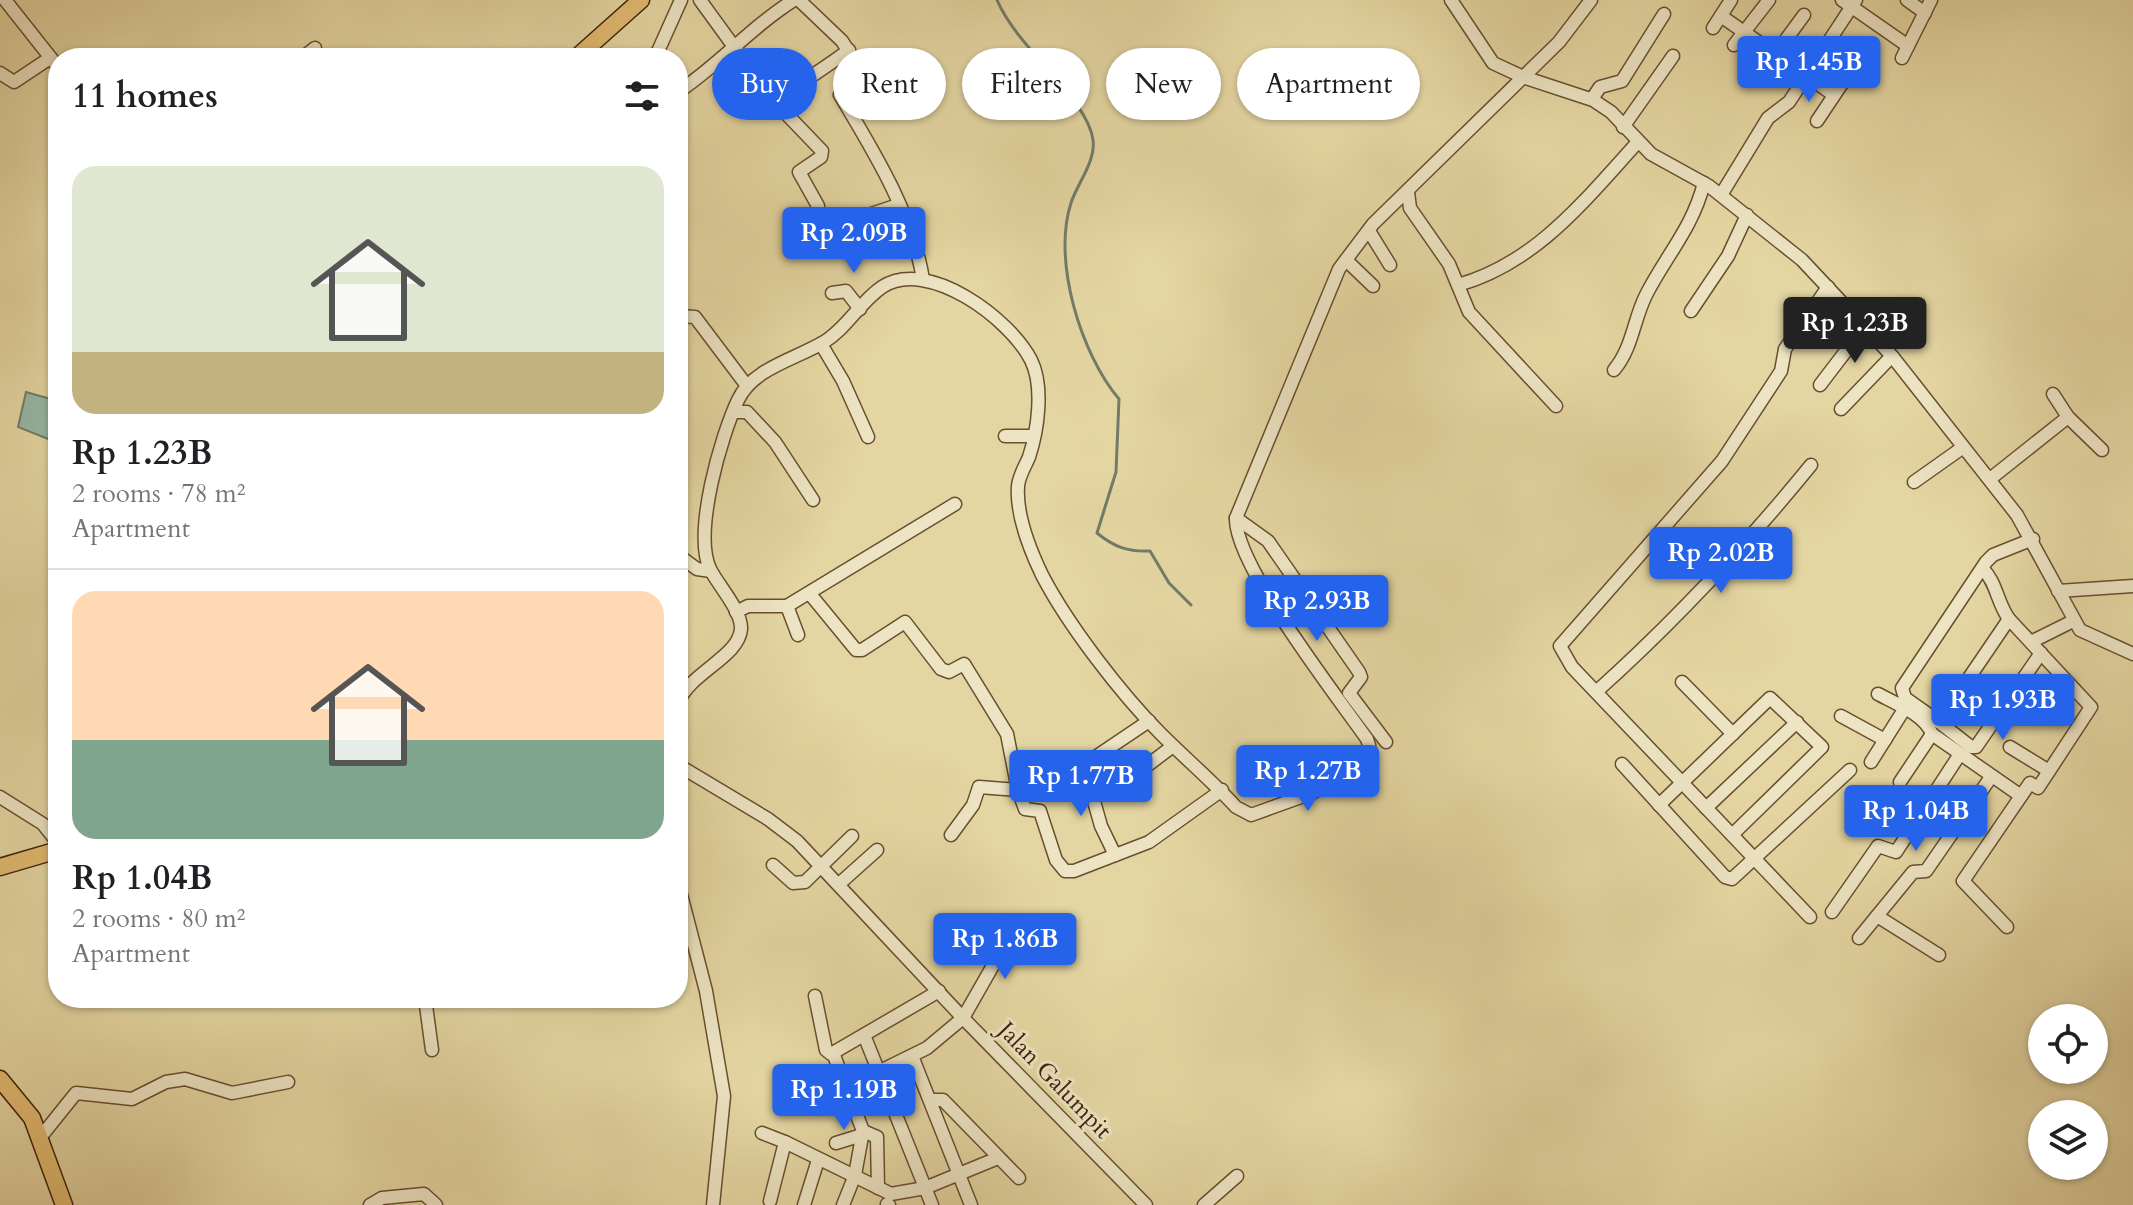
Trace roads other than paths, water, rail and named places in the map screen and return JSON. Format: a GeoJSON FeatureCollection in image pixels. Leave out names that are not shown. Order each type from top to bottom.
{"type":"FeatureCollection","features":[{"type":"Feature","properties":{"kind":"main road"},"geometry":{"type":"LineString","coordinates":[[587,48],[641,0]]}},
{"type":"Feature","properties":{"kind":"main road"},"geometry":{"type":"LineString","coordinates":[[0,867],[48,853]]}},
{"type":"Feature","properties":{"kind":"main road"},"geometry":{"type":"LineString","coordinates":[[0,1079],[32,1118],[64,1205]]}},
{"type":"Feature","properties":{"kind":"street"},"geometry":{"type":"LineString","coordinates":[[5,0],[48,54]]}},
{"type":"Feature","properties":{"kind":"street"},"geometry":{"type":"LineString","coordinates":[[659,48],[681,0]]}},
{"type":"Feature","properties":{"kind":"street"},"geometry":{"type":"LineString","coordinates":[[700,0],[734,48]]}},
{"type":"Feature","properties":{"kind":"street"},"geometry":{"type":"LineString","coordinates":[[736,48],[751,28],[798,0],[847,48]]}},
{"type":"Feature","properties":{"kind":"street"},"geometry":{"type":"LineString","coordinates":[[1451,0],[1493,63],[1592,99],[1611,112],[1637,143],[1721,195],[1828,287],[1892,356],[1962,448],[1990,479],[2033,539],[2073,621],[2091,638],[2133,654]]}},
{"type":"Feature","properties":{"kind":"street"},"geometry":{"type":"LineString","coordinates":[[688,685],[734,645],[741,629],[742,609],[711,571],[707,559],[706,520],[747,386],[773,368],[823,348],[860,309],[893,281],[923,279],[977,303],[1025,349],[1037,378],[1030,436],[1018,489],[1027,536],[1039,568],[1145,723],[1169,749],[1218,792],[1251,815],[1312,793],[1358,768],[1370,756],[1367,739],[1252,572],[1236,531],[1304,349],[1350,263],[1409,195],[1530,78],[1591,0]]}},
{"type":"Feature","properties":{"kind":"street"},"geometry":{"type":"LineString","coordinates":[[1713,28],[1731,0]]}},
{"type":"Feature","properties":{"kind":"street"},"geometry":{"type":"LineString","coordinates":[[1734,45],[1769,0]]}},
{"type":"Feature","properties":{"kind":"street"},"geometry":{"type":"LineString","coordinates":[[1907,0],[1925,13]]}},
{"type":"Feature","properties":{"kind":"street"},"geometry":{"type":"LineString","coordinates":[[1721,195],[1768,118],[1789,102],[1850,2],[1905,52],[1931,0]]}},
{"type":"Feature","properties":{"kind":"street"},"geometry":{"type":"LineString","coordinates":[[1592,99],[1600,87],[1622,81],[1664,14]]}},
{"type":"Feature","properties":{"kind":"street"},"geometry":{"type":"LineString","coordinates":[[1762,72],[1804,15]]}},
{"type":"Feature","properties":{"kind":"street"},"geometry":{"type":"LineString","coordinates":[[1721,16],[1834,95]]}},
{"type":"Feature","properties":{"kind":"street"},"geometry":{"type":"LineString","coordinates":[[1623,127],[1673,56]]}},
{"type":"Feature","properties":{"kind":"street"},"geometry":{"type":"LineString","coordinates":[[1817,121],[1859,58]]}},
{"type":"Feature","properties":{"kind":"street"},"geometry":{"type":"LineString","coordinates":[[0,73],[14,82],[48,65]]}},
{"type":"Feature","properties":{"kind":"street"},"geometry":{"type":"LineString","coordinates":[[688,84],[712,66]]}},
{"type":"Feature","properties":{"kind":"street"},"geometry":{"type":"LineString","coordinates":[[792,120],[822,151],[821,157],[799,172],[818,206]]}},
{"type":"Feature","properties":{"kind":"street"},"geometry":{"type":"LineString","coordinates":[[855,120],[874,153],[913,239],[923,279]]}},
{"type":"Feature","properties":{"kind":"street"},"geometry":{"type":"LineString","coordinates":[[1458,285],[1491,275],[1543,241],[1637,143]]}},
{"type":"Feature","properties":{"kind":"street"},"geometry":{"type":"LineString","coordinates":[[1614,370],[1631,347],[1636,316],[1647,293],[1687,232],[1704,183]]}},
{"type":"Feature","properties":{"kind":"street"},"geometry":{"type":"LineString","coordinates":[[1409,195],[1410,208],[1441,250],[1469,312],[1556,406]]}},
{"type":"Feature","properties":{"kind":"street"},"geometry":{"type":"LineString","coordinates":[[838,225],[898,205]]}},
{"type":"Feature","properties":{"kind":"street"},"geometry":{"type":"LineString","coordinates":[[1691,311],[1728,256],[1747,215]]}},
{"type":"Feature","properties":{"kind":"street"},"geometry":{"type":"LineString","coordinates":[[1371,236],[1390,265]]}},
{"type":"Feature","properties":{"kind":"street"},"geometry":{"type":"LineString","coordinates":[[1350,263],[1373,286]]}},
{"type":"Feature","properties":{"kind":"street"},"geometry":{"type":"LineString","coordinates":[[1810,917],[1572,667],[1561,652],[1561,644],[1722,461],[1781,371],[1785,349],[1828,287]]}},
{"type":"Feature","properties":{"kind":"street"},"geometry":{"type":"LineString","coordinates":[[832,293],[846,291],[860,309]]}},
{"type":"Feature","properties":{"kind":"street"},"geometry":{"type":"LineString","coordinates":[[688,317],[695,317],[747,386]]}},
{"type":"Feature","properties":{"kind":"street"},"geometry":{"type":"LineString","coordinates":[[1820,385],[1865,326]]}},
{"type":"Feature","properties":{"kind":"street"},"geometry":{"type":"LineString","coordinates":[[823,348],[868,437]]}},
{"type":"Feature","properties":{"kind":"street"},"geometry":{"type":"LineString","coordinates":[[1841,409],[1892,356]]}},
{"type":"Feature","properties":{"kind":"street"},"geometry":{"type":"LineString","coordinates":[[2053,394],[2068,417],[2102,450]]}},
{"type":"Feature","properties":{"kind":"street"},"geometry":{"type":"LineString","coordinates":[[738,412],[759,422],[813,500]]}},
{"type":"Feature","properties":{"kind":"street"},"geometry":{"type":"LineString","coordinates":[[1990,479],[2068,417]]}},
{"type":"Feature","properties":{"kind":"street"},"geometry":{"type":"LineString","coordinates":[[1005,436],[1030,436]]}},
{"type":"Feature","properties":{"kind":"street"},"geometry":{"type":"LineString","coordinates":[[1914,482],[1962,448]]}},
{"type":"Feature","properties":{"kind":"street"},"geometry":{"type":"LineString","coordinates":[[1596,692],[1650,644],[1721,570],[1811,465]]}},
{"type":"Feature","properties":{"kind":"street"},"geometry":{"type":"LineString","coordinates":[[742,609],[787,606],[955,504]]}},
{"type":"Feature","properties":{"kind":"street"},"geometry":{"type":"LineString","coordinates":[[1242,520],[1268,541],[1359,672],[1361,677],[1349,693],[1386,742]]}},
{"type":"Feature","properties":{"kind":"street"},"geometry":{"type":"LineString","coordinates":[[2021,796],[1960,754],[1905,698],[1902,689],[1993,555],[2033,539]]}},
{"type":"Feature","properties":{"kind":"street"},"geometry":{"type":"LineString","coordinates":[[688,562],[697,569],[711,571]]}},
{"type":"Feature","properties":{"kind":"street"},"geometry":{"type":"LineString","coordinates":[[1983,569],[1992,580],[2001,608],[2009,619],[2091,707],[2038,788],[2030,783],[1963,881],[2007,927]]}},
{"type":"Feature","properties":{"kind":"street"},"geometry":{"type":"LineString","coordinates":[[2058,591],[2133,586]]}},
{"type":"Feature","properties":{"kind":"street"},"geometry":{"type":"LineString","coordinates":[[810,594],[856,650],[862,650],[905,622],[944,671],[964,664],[1005,729],[1025,809],[1040,811],[1063,870],[1088,866],[1158,837],[1218,792]]}},
{"type":"Feature","properties":{"kind":"street"},"geometry":{"type":"LineString","coordinates":[[787,606],[798,635]]}},
{"type":"Feature","properties":{"kind":"street"},"geometry":{"type":"LineString","coordinates":[[1900,782],[2009,619]]}},
{"type":"Feature","properties":{"kind":"street"},"geometry":{"type":"LineString","coordinates":[[2031,642],[2073,621]]}},
{"type":"Feature","properties":{"kind":"street"},"geometry":{"type":"LineString","coordinates":[[1878,694],[1905,708],[1930,727],[1971,747],[1978,746],[2041,653]]}},
{"type":"Feature","properties":{"kind":"street"},"geometry":{"type":"LineString","coordinates":[[1682,682],[1733,734]]}},
{"type":"Feature","properties":{"kind":"street"},"geometry":{"type":"LineString","coordinates":[[1659,805],[1770,698],[1822,747],[1732,835]]}},
{"type":"Feature","properties":{"kind":"street"},"geometry":{"type":"LineString","coordinates":[[1871,762],[1905,708]]}},
{"type":"Feature","properties":{"kind":"street"},"geometry":{"type":"LineString","coordinates":[[1841,716],[1885,740]]}},
{"type":"Feature","properties":{"kind":"street"},"geometry":{"type":"LineString","coordinates":[[1706,808],[1797,722]]}},
{"type":"Feature","properties":{"kind":"street"},"geometry":{"type":"LineString","coordinates":[[1057,783],[1145,723]]}},
{"type":"Feature","properties":{"kind":"street"},"geometry":{"type":"LineString","coordinates":[[2010,747],[2049,771]]}},
{"type":"Feature","properties":{"kind":"street"},"geometry":{"type":"LineString","coordinates":[[1140,771],[1169,749]]}},
{"type":"Feature","properties":{"kind":"street"},"geometry":{"type":"LineString","coordinates":[[1832,912],[1878,846],[1896,852],[1960,754]]}},
{"type":"Feature","properties":{"kind":"street"},"geometry":{"type":"LineString","coordinates":[[1622,764],[1725,877],[1735,878],[1850,770]]}},
{"type":"Feature","properties":{"kind":"street"},"geometry":{"type":"LineString","coordinates":[[1084,766],[1101,826],[1115,855]]}},
{"type":"Feature","properties":{"kind":"street","name":"Jalan Galumpit"},"geometry":{"type":"LineString","coordinates":[[688,771],[768,819],[822,865],[963,1018],[1146,1205]]}},
{"type":"Feature","properties":{"kind":"street"},"geometry":{"type":"LineString","coordinates":[[1859,938],[1913,872],[1926,871],[1991,777]]}},
{"type":"Feature","properties":{"kind":"street"},"geometry":{"type":"LineString","coordinates":[[951,835],[973,805],[979,786],[1018,790]]}},
{"type":"Feature","properties":{"kind":"street"},"geometry":{"type":"LineString","coordinates":[[0,797],[48,830]]}},
{"type":"Feature","properties":{"kind":"street"},"geometry":{"type":"LineString","coordinates":[[773,865],[793,883],[805,882],[852,836]]}},
{"type":"Feature","properties":{"kind":"street"},"geometry":{"type":"LineString","coordinates":[[839,884],[877,850]]}},
{"type":"Feature","properties":{"kind":"street"},"geometry":{"type":"LineString","coordinates":[[1877,916],[1939,955]]}},
{"type":"Feature","properties":{"kind":"street"},"geometry":{"type":"LineString","coordinates":[[688,922],[706,991],[724,1096],[713,1205]]}},
{"type":"Feature","properties":{"kind":"street"},"geometry":{"type":"LineString","coordinates":[[848,1087],[912,1056],[963,1018],[1015,927]]}},
{"type":"Feature","properties":{"kind":"street"},"geometry":{"type":"LineString","coordinates":[[833,1053],[939,991]]}},
{"type":"Feature","properties":{"kind":"street"},"geometry":{"type":"LineString","coordinates":[[815,996],[826,1050],[833,1053],[848,1087],[862,1133],[855,1175],[843,1205]]}},
{"type":"Feature","properties":{"kind":"street"},"geometry":{"type":"LineString","coordinates":[[426,1008],[432,1050]]}},
{"type":"Feature","properties":{"kind":"street"},"geometry":{"type":"LineString","coordinates":[[864,1035],[932,1205]]}},
{"type":"Feature","properties":{"kind":"street"},"geometry":{"type":"LineString","coordinates":[[912,1056],[971,1205]]}},
{"type":"Feature","properties":{"kind":"street"},"geometry":{"type":"LineString","coordinates":[[39,1139],[76,1093],[132,1099],[166,1082],[185,1079],[232,1093],[288,1082]]}},
{"type":"Feature","properties":{"kind":"street"},"geometry":{"type":"LineString","coordinates":[[930,1100],[943,1100],[1019,1178]]}},
{"type":"Feature","properties":{"kind":"street"},"geometry":{"type":"LineString","coordinates":[[762,1133],[855,1175],[878,1188],[888,1202],[998,1158]]}},
{"type":"Feature","properties":{"kind":"street"},"geometry":{"type":"LineString","coordinates":[[836,1143],[862,1133],[877,1137],[878,1188]]}},
{"type":"Feature","properties":{"kind":"street"},"geometry":{"type":"LineString","coordinates":[[770,1201],[785,1142]]}},
{"type":"Feature","properties":{"kind":"street"},"geometry":{"type":"LineString","coordinates":[[804,1205],[818,1160]]}},
{"type":"Feature","properties":{"kind":"street"},"geometry":{"type":"LineString","coordinates":[[1204,1205],[1237,1176]]}},
{"type":"Feature","properties":{"kind":"street"},"geometry":{"type":"LineString","coordinates":[[370,1205],[382,1198],[424,1194],[436,1205]]}},
{"type":"Feature","properties":{"kind":"waterway"},"geometry":{"type":"LineString","coordinates":[[997,0],[1020,36],[1079,108],[1093,140],[1089,164],[1071,203],[1065,252],[1068,279],[1082,333],[1105,380],[1119,399],[1116,472],[1097,533],[1122,548],[1150,551],[1169,583],[1191,605]]}}]}
